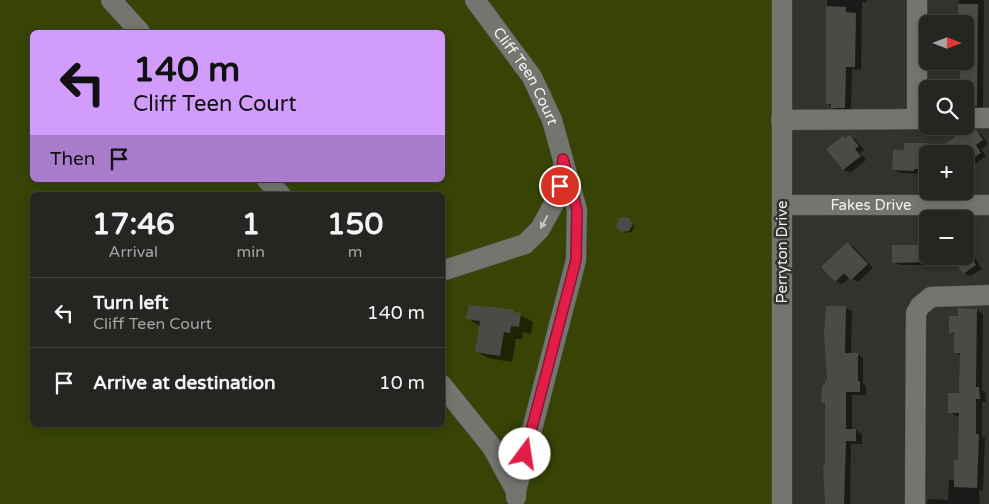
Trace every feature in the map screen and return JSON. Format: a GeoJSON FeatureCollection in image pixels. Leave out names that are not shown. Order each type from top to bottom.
{"type":"FeatureCollection","features":[{"type":"Feature","properties":{"kind":"street"},"geometry":{"type":"LineString","coordinates":[[111,0],[138,30]]}},
{"type":"Feature","properties":{"kind":"street","name":"Cliff Teen Court"},"geometry":{"type":"LineString","coordinates":[[475,0],[532,77],[552,120],[577,210],[576,260],[516,497]]}},
{"type":"Feature","properties":{"kind":"street","name":"Perryton Drive"},"geometry":{"type":"LineString","coordinates":[[782,0],[782,504]]}},
{"type":"Feature","properties":{"kind":"street"},"geometry":{"type":"LineString","coordinates":[[917,0],[920,80]]}},
{"type":"Feature","properties":{"kind":"street"},"geometry":{"type":"LineString","coordinates":[[974,118],[989,118]]}},
{"type":"Feature","properties":{"kind":"street"},"geometry":{"type":"LineString","coordinates":[[781,120],[919,119]]}},
{"type":"Feature","properties":{"kind":"street","name":"Cliff Teen Court"},"geometry":{"type":"LineString","coordinates":[[445,270],[525,244],[540,229],[556,200],[562,176],[563,159]]}},
{"type":"Feature","properties":{"kind":"street"},"geometry":{"type":"LineString","coordinates":[[270,182],[278,192]]}},
{"type":"Feature","properties":{"kind":"street","name":"Fakes Drive"},"geometry":{"type":"LineString","coordinates":[[782,205],[989,205]]}},
{"type":"Feature","properties":{"kind":"street"},"geometry":{"type":"LineString","coordinates":[[915,504],[916,313],[920,306],[931,297],[989,295]]}},
{"type":"Feature","properties":{"kind":"street"},"geometry":{"type":"LineString","coordinates":[[445,389],[492,447],[516,497]]}},
{"type":"Feature","properties":{"kind":"green space"},"geometry":{"type":"Polygon","coordinates":[[[0,0],[775,0],[774,504],[0,504],[0,0]]]}},
{"type":"Feature","properties":{"kind":"building"},"geometry":{"type":"Polygon","coordinates":[[[958,4],[978,4],[977,106],[974,106],[974,80],[960,80],[960,70],[974,70],[974,15],[958,15],[958,4]]]}},
{"type":"Feature","properties":{"kind":"building"},"geometry":{"type":"Polygon","coordinates":[[[826,6],[846,7],[846,12],[856,13],[855,67],[846,67],[845,108],[831,108],[831,104],[826,104],[826,6]]]}},
{"type":"Feature","properties":{"kind":"building"},"geometry":{"type":"Polygon","coordinates":[[[974,130],[976,130],[983,140],[976,145],[981,153],[974,158],[974,145],[944,145],[955,137],[954,135],[974,135],[974,130]]]}},
{"type":"Feature","properties":{"kind":"building"},"geometry":{"type":"Polygon","coordinates":[[[850,135],[859,146],[855,149],[861,156],[843,170],[826,149],[843,136],[845,138],[850,135]]]}},
{"type":"Feature","properties":{"kind":"building"},"geometry":{"type":"Polygon","coordinates":[[[904,143],[927,143],[927,145],[919,145],[919,169],[914,169],[914,171],[892,170],[893,150],[904,150],[904,143]]]}},
{"type":"Feature","properties":{"kind":"building"},"geometry":{"type":"Polygon","coordinates":[[[628,217],[633,224],[629,231],[621,232],[616,226],[619,218],[628,217]]]}},
{"type":"Feature","properties":{"kind":"building"},"geometry":{"type":"Polygon","coordinates":[[[847,242],[868,264],[851,280],[844,273],[835,282],[821,267],[847,242]]]}},
{"type":"Feature","properties":{"kind":"building"},"geometry":{"type":"Polygon","coordinates":[[[892,245],[919,245],[919,262],[892,263],[892,245]]]}},
{"type":"Feature","properties":{"kind":"building"},"geometry":{"type":"Polygon","coordinates":[[[974,262],[976,265],[963,274],[958,265],[974,265],[974,262]]]}},
{"type":"Feature","properties":{"kind":"building"},"geometry":{"type":"Polygon","coordinates":[[[469,305],[514,310],[514,312],[521,313],[519,327],[511,326],[510,333],[504,332],[500,356],[475,352],[480,321],[466,319],[469,305]]]}},
{"type":"Feature","properties":{"kind":"building"},"geometry":{"type":"Polygon","coordinates":[[[826,306],[846,306],[845,353],[858,353],[860,392],[846,392],[846,429],[856,429],[856,441],[846,441],[844,504],[825,504],[823,466],[825,462],[825,403],[821,403],[822,385],[825,385],[825,380],[827,380],[824,332],[826,306]]]}},
{"type":"Feature","properties":{"kind":"building"},"geometry":{"type":"Polygon","coordinates":[[[958,308],[977,309],[976,387],[979,387],[980,399],[976,399],[976,434],[979,434],[977,488],[954,487],[954,459],[958,460],[959,413],[948,413],[948,393],[959,393],[960,353],[954,353],[954,333],[949,333],[949,316],[958,316],[958,308]]]}},
{"type":"Feature","properties":{"kind":"route"},"geometry":{"type":"LineString","coordinates":[[525,454],[576,260],[577,210],[563,159],[560,186]]}}]}
